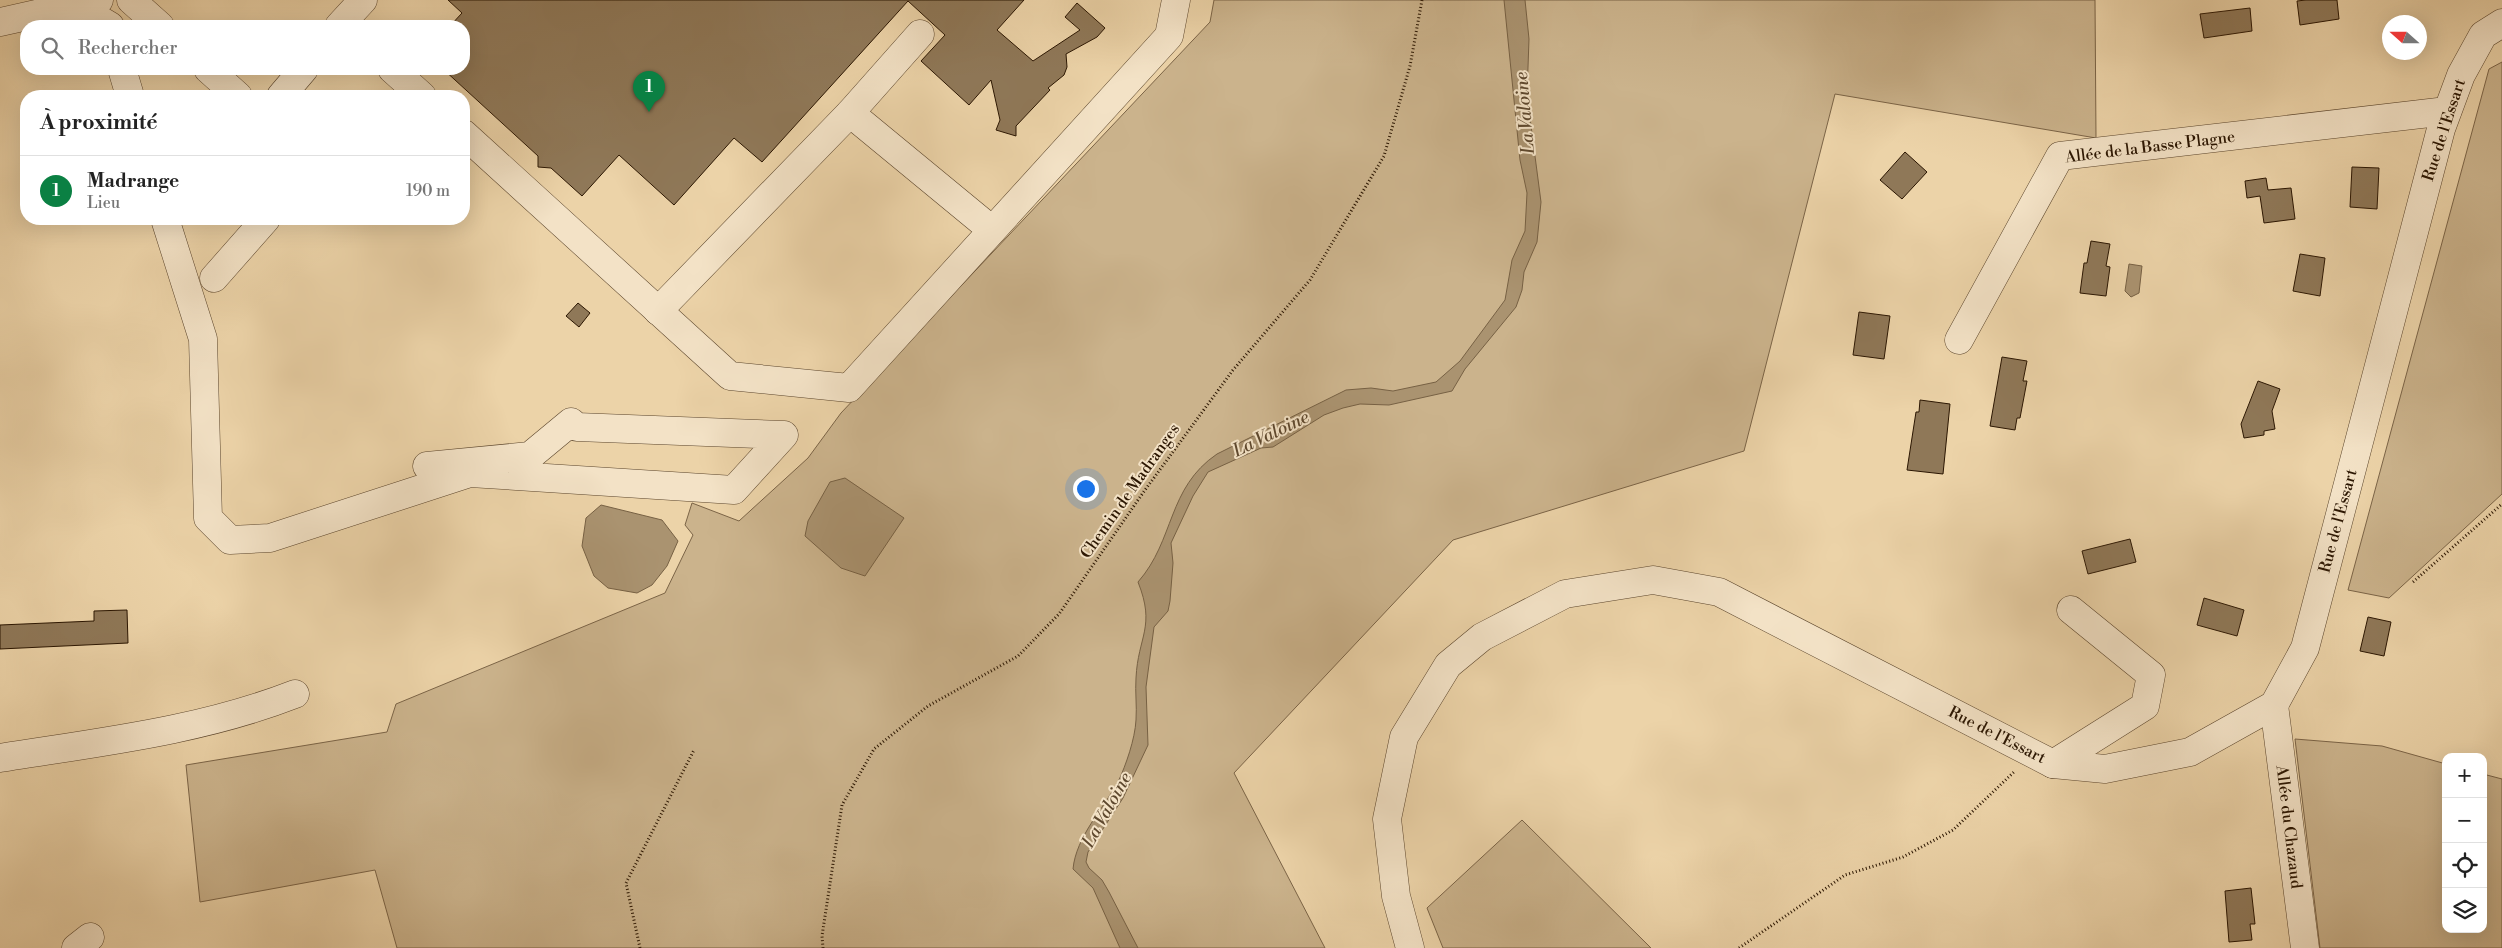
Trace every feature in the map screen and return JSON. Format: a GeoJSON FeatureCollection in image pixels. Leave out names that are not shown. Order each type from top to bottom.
{"type":"FeatureCollection","features":[{"type":"Feature","properties":{"kind":"street"},"geometry":{"type":"LineString","coordinates":[[131,0],[153,20]]}},
{"type":"Feature","properties":{"kind":"street"},"geometry":{"type":"LineString","coordinates":[[470,139],[730,376],[849,388],[1169,36],[1176,0]]}},
{"type":"Feature","properties":{"kind":"street"},"geometry":{"type":"LineString","coordinates":[[0,22],[87,3],[104,20]]}},
{"type":"Feature","properties":{"kind":"street","name":"Rue de l'Essart"},"geometry":{"type":"LineString","coordinates":[[1410,948],[1396,896],[1387,819],[1404,737],[1448,665],[1482,637],[1564,594],[1653,580],[1719,592],[2043,759],[2105,769],[2190,752],[2274,705],[2305,648],[2447,111],[2461,75],[2483,35],[2502,23]]}},
{"type":"Feature","properties":{"kind":"street"},"geometry":{"type":"LineString","coordinates":[[658,311],[850,113],[920,34]]}},
{"type":"Feature","properties":{"kind":"street"},"geometry":{"type":"LineString","coordinates":[[124,75],[128,90]]}},
{"type":"Feature","properties":{"kind":"street"},"geometry":{"type":"LineString","coordinates":[[215,75],[231,90]]}},
{"type":"Feature","properties":{"kind":"street"},"geometry":{"type":"LineString","coordinates":[[286,90],[299,75]]}},
{"type":"Feature","properties":{"kind":"street"},"geometry":{"type":"LineString","coordinates":[[399,75],[415,90]]}},
{"type":"Feature","properties":{"kind":"street","name":"Allée de la Basse Plagne"},"geometry":{"type":"LineString","coordinates":[[1959,340],[2060,156],[2447,111]]}},
{"type":"Feature","properties":{"kind":"street"},"geometry":{"type":"LineString","coordinates":[[850,113],[992,230]]}},
{"type":"Feature","properties":{"kind":"street"},"geometry":{"type":"LineString","coordinates":[[167,225],[203,340],[208,518],[230,540],[270,538],[470,473],[734,490],[784,435],[577,427],[571,422],[530,456],[427,466]]}},
{"type":"Feature","properties":{"kind":"street"},"geometry":{"type":"LineString","coordinates":[[214,278],[261,225]]}},
{"type":"Feature","properties":{"kind":"street"},"geometry":{"type":"LineString","coordinates":[[2043,759],[2145,706],[2151,675],[2071,610]]}},
{"type":"Feature","properties":{"kind":"street"},"geometry":{"type":"LineString","coordinates":[[0,758],[178,730],[264,706],[294,694]]}},
{"type":"Feature","properties":{"kind":"street","name":"Allée du Chazaud"},"geometry":{"type":"LineString","coordinates":[[2274,705],[2305,948]]}},
{"type":"Feature","properties":{"kind":"path","name":"Chemin de Madranges"},"geometry":{"type":"LineString","coordinates":[[824,948],[822,936],[842,805],[874,749],[928,706],[1018,656],[1059,614],[1145,490],[1232,370],[1310,280],[1384,156],[1410,66],[1422,0]]}},
{"type":"Feature","properties":{"kind":"path"},"geometry":{"type":"LineString","coordinates":[[2413,582],[2502,504]]}},
{"type":"Feature","properties":{"kind":"path"},"geometry":{"type":"LineString","coordinates":[[640,948],[626,883],[694,750]]}},
{"type":"Feature","properties":{"kind":"path"},"geometry":{"type":"LineString","coordinates":[[1739,948],[1845,875],[1903,857],[1953,830],[2043,759]]}},
{"type":"Feature","properties":{"kind":"shaded area"},"geometry":{"type":"Polygon","coordinates":[[[1214,0],[2095,0],[2096,138],[1835,94],[1744,451],[1453,540],[1234,773],[1325,948],[397,948],[375,870],[200,902],[186,765],[387,732],[396,704],[665,593],[693,535],[685,525],[692,503],[739,521],[808,458],[841,413],[1210,22],[1214,0]]]}},
{"type":"Feature","properties":{"kind":"shaded area"},"geometry":{"type":"Polygon","coordinates":[[[2502,62],[2502,494],[2389,598],[2348,590],[2489,69],[2502,62]]]}},
{"type":"Feature","properties":{"kind":"shaded area"},"geometry":{"type":"Polygon","coordinates":[[[2295,739],[2382,746],[2442,763],[2442,933],[2487,933],[2487,775],[2502,779],[2502,948],[2320,948],[2295,739]]]}},
{"type":"Feature","properties":{"kind":"shaded area"},"geometry":{"type":"Polygon","coordinates":[[[1522,820],[1651,948],[1443,948],[1427,908],[1522,820]]]}},
{"type":"Feature","properties":{"kind":"water","name":"La Valoine"},"geometry":{"type":"Polygon","coordinates":[[[1504,0],[1525,0],[1529,39],[1527,95],[1541,202],[1537,242],[1524,272],[1522,290],[1516,307],[1465,369],[1452,391],[1389,405],[1360,404],[1324,415],[1273,447],[1261,448],[1208,472],[1193,496],[1171,543],[1173,563],[1168,611],[1154,627],[1146,687],[1148,745],[1123,798],[1088,852],[1086,862],[1089,868],[1102,880],[1138,948],[1120,948],[1093,888],[1073,869],[1079,846],[1118,782],[1134,735],[1137,664],[1146,621],[1146,610],[1138,582],[1150,566],[1159,549],[1180,498],[1189,482],[1217,454],[1346,390],[1371,388],[1393,391],[1436,382],[1460,361],[1505,300],[1512,260],[1525,231],[1527,193],[1520,160],[1504,0]]]}},
{"type":"Feature","properties":{"kind":"water"},"geometry":{"type":"Polygon","coordinates":[[[2129,264],[2142,266],[2139,293],[2131,297],[2125,291],[2129,264]]]}},
{"type":"Feature","properties":{"kind":"water"},"geometry":{"type":"Polygon","coordinates":[[[845,478],[904,518],[865,576],[841,568],[805,536],[808,521],[830,482],[845,478]]]}},
{"type":"Feature","properties":{"kind":"water"},"geometry":{"type":"Polygon","coordinates":[[[601,505],[662,520],[678,541],[667,566],[652,585],[637,593],[608,588],[594,576],[582,546],[586,518],[601,505]]]}},
{"type":"Feature","properties":{"kind":"building"},"geometry":{"type":"Polygon","coordinates":[[[448,0],[1024,0],[997,30],[1033,61],[1080,30],[1065,17],[1077,3],[1105,28],[1097,37],[1066,54],[1067,67],[1064,75],[1048,88],[1050,90],[1016,126],[1016,136],[996,130],[1000,120],[991,80],[969,105],[921,61],[945,35],[908,1],[762,162],[734,138],[674,205],[619,155],[582,196],[551,168],[538,167],[538,156],[470,94],[470,90],[466,90],[450,75],[470,75],[470,20],[456,20],[462,13],[448,0]]]}},
{"type":"Feature","properties":{"kind":"building"},"geometry":{"type":"Polygon","coordinates":[[[2337,0],[2339,19],[2300,25],[2297,1],[2337,0]]]}},
{"type":"Feature","properties":{"kind":"building"},"geometry":{"type":"Polygon","coordinates":[[[2250,8],[2252,31],[2204,38],[2200,14],[2250,8]]]}},
{"type":"Feature","properties":{"kind":"building"},"geometry":{"type":"Polygon","coordinates":[[[1905,152],[1927,172],[1902,199],[1880,180],[1905,152]]]}},
{"type":"Feature","properties":{"kind":"building"},"geometry":{"type":"Polygon","coordinates":[[[2352,167],[2379,168],[2377,209],[2350,207],[2352,167]]]}},
{"type":"Feature","properties":{"kind":"building"},"geometry":{"type":"Polygon","coordinates":[[[2266,178],[2268,190],[2291,188],[2295,219],[2264,223],[2260,196],[2247,198],[2245,181],[2266,178]]]}},
{"type":"Feature","properties":{"kind":"building"},"geometry":{"type":"Polygon","coordinates":[[[2091,241],[2110,244],[2106,266],[2110,267],[2106,296],[2080,293],[2084,263],[2087,263],[2091,241]]]}},
{"type":"Feature","properties":{"kind":"building"},"geometry":{"type":"Polygon","coordinates":[[[2300,254],[2325,258],[2320,296],[2293,291],[2300,254]]]}},
{"type":"Feature","properties":{"kind":"building"},"geometry":{"type":"Polygon","coordinates":[[[578,303],[590,313],[579,327],[566,316],[578,303]]]}},
{"type":"Feature","properties":{"kind":"building"},"geometry":{"type":"Polygon","coordinates":[[[1859,312],[1890,316],[1884,359],[1853,355],[1859,312]]]}},
{"type":"Feature","properties":{"kind":"building"},"geometry":{"type":"Polygon","coordinates":[[[2002,357],[2027,361],[2023,381],[2027,381],[2020,418],[2017,418],[2015,430],[1990,426],[2002,357]]]}},
{"type":"Feature","properties":{"kind":"building"},"geometry":{"type":"Polygon","coordinates":[[[2258,381],[2280,389],[2272,411],[2275,429],[2264,431],[2264,435],[2244,438],[2241,424],[2258,381]]]}},
{"type":"Feature","properties":{"kind":"building"},"geometry":{"type":"Polygon","coordinates":[[[1920,400],[1950,404],[1943,474],[1907,470],[1916,412],[1919,412],[1920,400]]]}},
{"type":"Feature","properties":{"kind":"building"},"geometry":{"type":"Polygon","coordinates":[[[2130,539],[2136,562],[2088,574],[2082,551],[2130,539]]]}},
{"type":"Feature","properties":{"kind":"building"},"geometry":{"type":"Polygon","coordinates":[[[2204,598],[2244,610],[2237,636],[2197,625],[2204,598]]]}},
{"type":"Feature","properties":{"kind":"building"},"geometry":{"type":"Polygon","coordinates":[[[127,610],[128,643],[0,649],[0,625],[94,621],[94,611],[127,610]]]}},
{"type":"Feature","properties":{"kind":"building"},"geometry":{"type":"Polygon","coordinates":[[[2368,617],[2391,622],[2384,656],[2360,651],[2368,617]]]}},
{"type":"Feature","properties":{"kind":"building"},"geometry":{"type":"Polygon","coordinates":[[[2251,888],[2255,924],[2250,924],[2252,940],[2229,942],[2225,891],[2251,888]]]}},
{"type":"Feature","properties":{"kind":"place","name":"Madrange"},"geometry":{"type":"Point","coordinates":[649,112]}}]}
